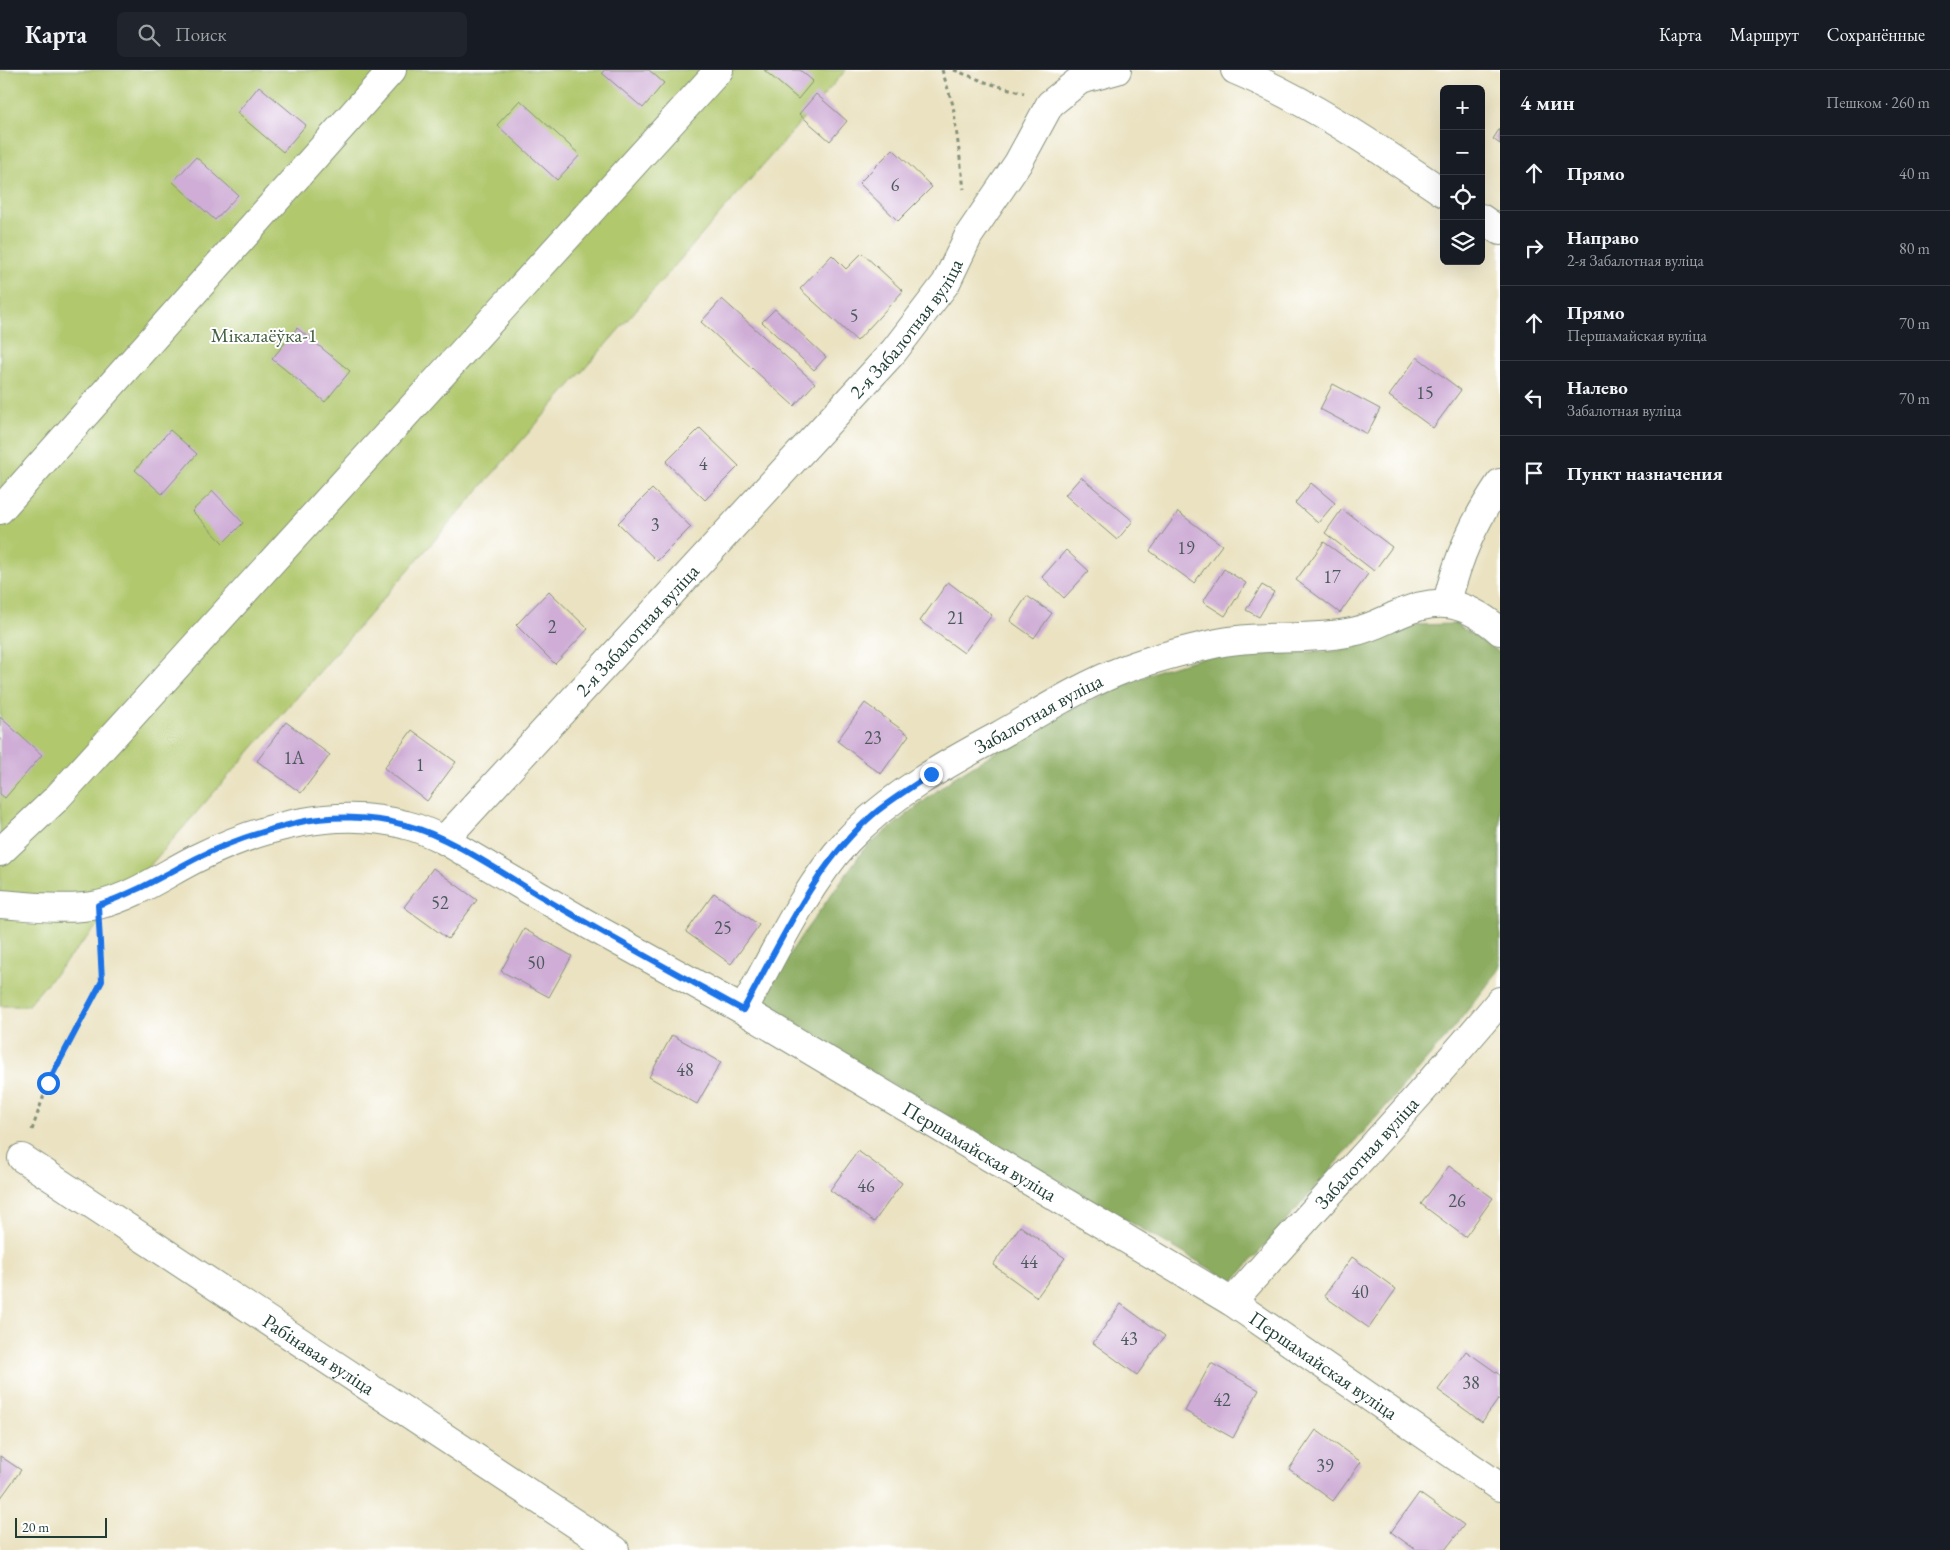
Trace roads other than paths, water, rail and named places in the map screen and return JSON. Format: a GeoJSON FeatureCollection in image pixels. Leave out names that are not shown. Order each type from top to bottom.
{"type":"FeatureCollection","features":[{"type":"Feature","properties":{"kind":"street"},"geometry":{"type":"LineString","coordinates":[[0,510],[392,70]]}},
{"type":"Feature","properties":{"kind":"street"},"geometry":{"type":"LineString","coordinates":[[0,852],[55,800],[719,70]]}},
{"type":"Feature","properties":{"kind":"street","name":"2-я Забалотная вуліца"},"geometry":{"type":"LineString","coordinates":[[444,840],[894,351],[946,283],[969,234],[1018,164],[1050,104],[1080,80],[1117,70]]}},
{"type":"Feature","properties":{"kind":"street"},"geometry":{"type":"LineString","coordinates":[[1235,70],[1319,110],[1440,190]]}},
{"type":"Feature","properties":{"kind":"street"},"geometry":{"type":"LineString","coordinates":[[1484,220],[1500,231]]}},
{"type":"Feature","properties":{"kind":"street"},"geometry":{"type":"LineString","coordinates":[[1447,602],[1456,568],[1467,539],[1500,483]]}},
{"type":"Feature","properties":{"kind":"street","name":"Забалотная вуліца"},"geometry":{"type":"LineString","coordinates":[[743,1010],[815,882],[846,843],[874,814],[916,784],[963,755],[1086,686],[1163,656],[1222,642],[1352,632],[1376,625],[1418,606],[1447,602],[1481,614],[1500,631]]}},
{"type":"Feature","properties":{"kind":"street"},"geometry":{"type":"LineString","coordinates":[[0,904],[50,907],[98,905],[131,893],[236,840],[299,822],[354,818],[380,820],[405,824],[444,840]]}},
{"type":"Feature","properties":{"kind":"street","name":"Першамайская вуліца"},"geometry":{"type":"LineString","coordinates":[[444,840],[589,925],[743,1010],[1232,1302],[1500,1487]]}},
{"type":"Feature","properties":{"kind":"street","name":"Забалотная вуліца"},"geometry":{"type":"LineString","coordinates":[[1232,1302],[1294,1230],[1470,1037],[1500,1001]]}},
{"type":"Feature","properties":{"kind":"street","name":"Рабінавая вуліца"},"geometry":{"type":"LineString","coordinates":[[22,1158],[615,1550]]}},
{"type":"Feature","properties":{"kind":"park label","name":"Мікалаёўка-1"},"geometry":{"type":"Point","coordinates":[264,335]}}]}
